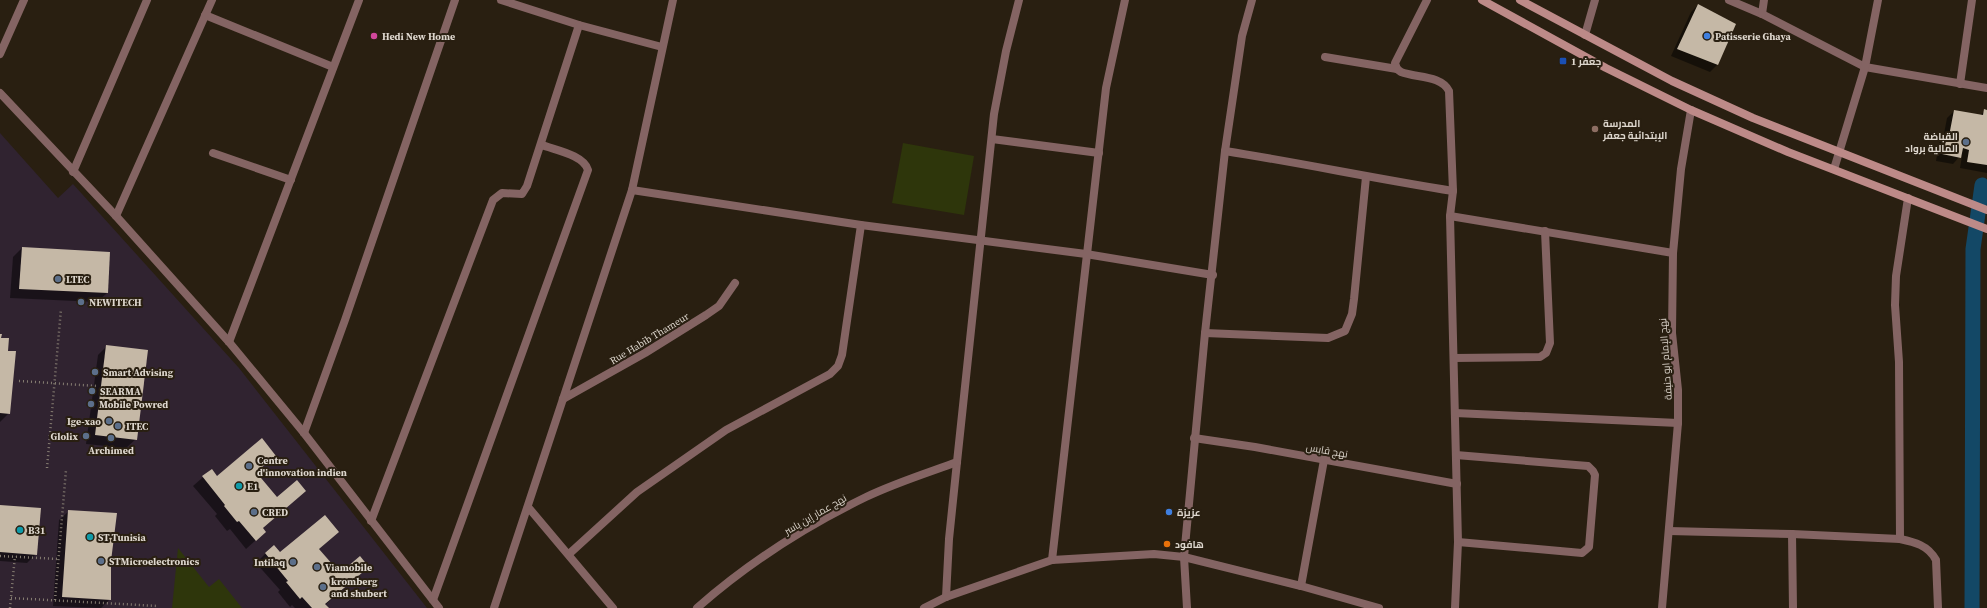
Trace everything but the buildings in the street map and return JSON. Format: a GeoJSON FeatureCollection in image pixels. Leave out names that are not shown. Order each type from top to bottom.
{"type":"FeatureCollection","features":[{"type":"Feature","properties":{"kind":"street"},"geometry":{"type":"LineString","coordinates":[[0,54],[24,0]]}},
{"type":"Feature","properties":{"kind":"street"},"geometry":{"type":"LineString","coordinates":[[73,172],[147,0]]}},
{"type":"Feature","properties":{"kind":"street"},"geometry":{"type":"LineString","coordinates":[[116,216],[212,0]]}},
{"type":"Feature","properties":{"kind":"street"},"geometry":{"type":"LineString","coordinates":[[229,342],[359,0]]}},
{"type":"Feature","properties":{"kind":"street"},"geometry":{"type":"LineString","coordinates":[[304,433],[345,320],[455,0]]}},
{"type":"Feature","properties":{"kind":"street"},"geometry":{"type":"LineString","coordinates":[[501,0],[579,25],[662,47]]}},
{"type":"Feature","properties":{"kind":"street"},"geometry":{"type":"LineString","coordinates":[[494,608],[632,190],[673,0]]}},
{"type":"Feature","properties":{"kind":"street"},"geometry":{"type":"LineString","coordinates":[[946,597],[949,539],[994,114],[1006,51],[1019,0]]}},
{"type":"Feature","properties":{"kind":"street"},"geometry":{"type":"LineString","coordinates":[[1052,560],[1106,88],[1125,0]]}},
{"type":"Feature","properties":{"kind":"street"},"geometry":{"type":"LineString","coordinates":[[1187,608],[1184,557],[1205,333],[1213,275],[1225,150],[1242,36],[1252,0]]}},
{"type":"Feature","properties":{"kind":"street"},"geometry":{"type":"LineString","coordinates":[[1397,68],[1395,63],[1398,54],[1427,0]]}},
{"type":"Feature","properties":{"kind":"street"},"geometry":{"type":"LineString","coordinates":[[1482,0],[1606,68],[1691,110],[1788,152],[1987,229]]}},
{"type":"Feature","properties":{"kind":"street"},"geometry":{"type":"LineString","coordinates":[[1520,0],[1679,84],[1753,118],[1839,150],[1987,210]]}},
{"type":"Feature","properties":{"kind":"street"},"geometry":{"type":"LineString","coordinates":[[1585,35],[1596,0]]}},
{"type":"Feature","properties":{"kind":"street"},"geometry":{"type":"LineString","coordinates":[[1729,0],[1762,14],[1865,67],[1987,88]]}},
{"type":"Feature","properties":{"kind":"street"},"geometry":{"type":"LineString","coordinates":[[1762,14],[1764,0]]}},
{"type":"Feature","properties":{"kind":"street"},"geometry":{"type":"LineString","coordinates":[[1834,169],[1865,67],[1878,0]]}},
{"type":"Feature","properties":{"kind":"street"},"geometry":{"type":"LineString","coordinates":[[1960,84],[1972,0]]}},
{"type":"Feature","properties":{"kind":"street"},"geometry":{"type":"LineString","coordinates":[[205,15],[333,67]]}},
{"type":"Feature","properties":{"kind":"street"},"geometry":{"type":"LineString","coordinates":[[371,521],[493,200],[502,193],[515,194],[525,192],[542,144],[579,25]]}},
{"type":"Feature","properties":{"kind":"street"},"geometry":{"type":"LineString","coordinates":[[1325,57],[1397,68],[1404,73],[1440,81],[1449,91],[1453,191],[1450,216],[1458,542],[1455,608]]}},
{"type":"Feature","properties":{"kind":"street"},"geometry":{"type":"LineString","coordinates":[[0,93],[116,216],[229,342],[304,433],[439,608]]}},
{"type":"Feature","properties":{"kind":"street","name":"نهج الإمام ابو حنيفة"},"geometry":{"type":"LineString","coordinates":[[1662,608],[1678,423],[1678,390],[1672,333],[1674,253],[1681,169],[1691,110]]}},
{"type":"Feature","properties":{"kind":"street"},"geometry":{"type":"LineString","coordinates":[[992,139],[1099,153]]}},
{"type":"Feature","properties":{"kind":"street"},"geometry":{"type":"LineString","coordinates":[[433,600],[588,170],[584,162],[578,158],[542,144]]}},
{"type":"Feature","properties":{"kind":"street"},"geometry":{"type":"LineString","coordinates":[[1225,150],[1308,164],[1366,177],[1453,191]]}},
{"type":"Feature","properties":{"kind":"street"},"geometry":{"type":"LineString","coordinates":[[213,153],[291,180]]}},
{"type":"Feature","properties":{"kind":"street"},"geometry":{"type":"LineString","coordinates":[[1205,333],[1328,338],[1345,331],[1352,314],[1366,177]]}},
{"type":"Feature","properties":{"kind":"street"},"geometry":{"type":"LineString","coordinates":[[632,190],[861,225],[1086,254],[1213,275]]}},
{"type":"Feature","properties":{"kind":"street"},"geometry":{"type":"LineString","coordinates":[[1900,539],[1899,362],[1895,306],[1896,276],[1908,198]]}},
{"type":"Feature","properties":{"kind":"street"},"geometry":{"type":"LineString","coordinates":[[1450,216],[1674,253]]}},
{"type":"Feature","properties":{"kind":"street"},"geometry":{"type":"LineString","coordinates":[[569,554],[637,492],[726,430],[830,374],[838,366],[842,355],[861,225]]}},
{"type":"Feature","properties":{"kind":"street"},"geometry":{"type":"LineString","coordinates":[[1454,358],[1540,357],[1546,353],[1550,343],[1545,231]]}},
{"type":"Feature","properties":{"kind":"street","name":"Rue Habib Thameur"},"geometry":{"type":"LineString","coordinates":[[563,400],[645,354],[706,315],[719,306],[735,283]]}},
{"type":"Feature","properties":{"kind":"street"},"geometry":{"type":"LineString","coordinates":[[1455,413],[1678,423]]}},
{"type":"Feature","properties":{"kind":"street","name":"نهج قابس"},"geometry":{"type":"LineString","coordinates":[[1194,438],[1255,447],[1457,484]]}},
{"type":"Feature","properties":{"kind":"street"},"geometry":{"type":"LineString","coordinates":[[1456,455],[1588,466],[1595,475],[1589,547],[1582,553],[1458,542]]}},
{"type":"Feature","properties":{"kind":"street"},"geometry":{"type":"LineString","coordinates":[[1301,586],[1324,460]]}},
{"type":"Feature","properties":{"kind":"street","name":"نهج عمار إبن ياسر"},"geometry":{"type":"LineString","coordinates":[[697,608],[719,588],[802,532],[867,496],[957,462]]}},
{"type":"Feature","properties":{"kind":"street"},"geometry":{"type":"LineString","coordinates":[[528,507],[613,608]]}},
{"type":"Feature","properties":{"kind":"street"},"geometry":{"type":"LineString","coordinates":[[1669,531],[1792,534],[1900,539],[1924,546],[1932,553],[1937,566],[1938,608]]}},
{"type":"Feature","properties":{"kind":"street"},"geometry":{"type":"LineString","coordinates":[[1792,534],[1793,608]]}},
{"type":"Feature","properties":{"kind":"street"},"geometry":{"type":"LineString","coordinates":[[924,608],[946,597],[1052,560],[1154,554],[1184,557],[1301,586],[1379,608]]}},
{"type":"Feature","properties":{"kind":"path"},"geometry":{"type":"LineString","coordinates":[[47,468],[61,310]]}},
{"type":"Feature","properties":{"kind":"path"},"geometry":{"type":"LineString","coordinates":[[19,380],[97,386]]}},
{"type":"Feature","properties":{"kind":"path"},"geometry":{"type":"LineString","coordinates":[[55,600],[66,470]]}},
{"type":"Feature","properties":{"kind":"path"},"geometry":{"type":"LineString","coordinates":[[0,556],[59,559]]}},
{"type":"Feature","properties":{"kind":"path"},"geometry":{"type":"LineString","coordinates":[[10,608],[15,556]]}},
{"type":"Feature","properties":{"kind":"path"},"geometry":{"type":"LineString","coordinates":[[11,598],[158,606]]}},
{"type":"Feature","properties":{"kind":"shaded area"},"geometry":{"type":"Polygon","coordinates":[[[0,133],[58,198],[73,184],[239,368],[427,608],[0,608],[0,133]]]}},
{"type":"Feature","properties":{"kind":"green space"},"geometry":{"type":"Polygon","coordinates":[[[903,143],[974,156],[964,215],[892,203],[903,143]]]}},
{"type":"Feature","properties":{"kind":"green space"},"geometry":{"type":"Polygon","coordinates":[[[178,548],[209,587],[219,579],[242,608],[172,608],[178,548]]]}},
{"type":"Feature","properties":{"kind":"waterway"},"geometry":{"type":"LineString","coordinates":[[1972,608],[1973,249],[1982,185]]}},
{"type":"Feature","properties":{"kind":"place","name":"Hedi New Home"},"geometry":{"type":"Point","coordinates":[374,36]}},
{"type":"Feature","properties":{"kind":"place","name":"Patisserie Ghaya"},"geometry":{"type":"Point","coordinates":[1707,36]}},
{"type":"Feature","properties":{"kind":"place","name":"جعفر 1"},"geometry":{"type":"Point","coordinates":[1563,61]}},
{"type":"Feature","properties":{"kind":"place","name":"المدرسة الإبتدائية جعفر"},"geometry":{"type":"Point","coordinates":[1595,129]}},
{"type":"Feature","properties":{"kind":"place","name":"القباضة المالية برواد"},"geometry":{"type":"Point","coordinates":[1966,142]}},
{"type":"Feature","properties":{"kind":"place","name":"LTEC"},"geometry":{"type":"Point","coordinates":[58,279]}},
{"type":"Feature","properties":{"kind":"place","name":"NEWITECH"},"geometry":{"type":"Point","coordinates":[81,302]}},
{"type":"Feature","properties":{"kind":"place","name":"Smart Advising"},"geometry":{"type":"Point","coordinates":[95,372]}},
{"type":"Feature","properties":{"kind":"place","name":"SEARMA"},"geometry":{"type":"Point","coordinates":[92,391]}},
{"type":"Feature","properties":{"kind":"place","name":"Mobile Powred"},"geometry":{"type":"Point","coordinates":[91,404]}},
{"type":"Feature","properties":{"kind":"place","name":"Ige-xao"},"geometry":{"type":"Point","coordinates":[109,421]}},
{"type":"Feature","properties":{"kind":"place","name":"ITEC"},"geometry":{"type":"Point","coordinates":[118,426]}},
{"type":"Feature","properties":{"kind":"place","name":"Glolix"},"geometry":{"type":"Point","coordinates":[86,436]}},
{"type":"Feature","properties":{"kind":"place","name":"Archimed"},"geometry":{"type":"Point","coordinates":[111,438]}},
{"type":"Feature","properties":{"kind":"place","name":"Centre d'innovation indien"},"geometry":{"type":"Point","coordinates":[249,466]}},
{"type":"Feature","properties":{"kind":"place","name":"E1"},"geometry":{"type":"Point","coordinates":[239,486]}},
{"type":"Feature","properties":{"kind":"place","name":"CRED"},"geometry":{"type":"Point","coordinates":[254,512]}},
{"type":"Feature","properties":{"kind":"place","name":"عزيزة"},"geometry":{"type":"Point","coordinates":[1169,512]}},
{"type":"Feature","properties":{"kind":"place","name":"B31"},"geometry":{"type":"Point","coordinates":[20,530]}},
{"type":"Feature","properties":{"kind":"place","name":"ST Tunisia"},"geometry":{"type":"Point","coordinates":[90,537]}},
{"type":"Feature","properties":{"kind":"place","name":"هافود"},"geometry":{"type":"Point","coordinates":[1167,544]}},
{"type":"Feature","properties":{"kind":"place","name":"STMicroelectronics"},"geometry":{"type":"Point","coordinates":[101,561]}},
{"type":"Feature","properties":{"kind":"place","name":"Intilaq"},"geometry":{"type":"Point","coordinates":[293,562]}},
{"type":"Feature","properties":{"kind":"place","name":"Viamobile"},"geometry":{"type":"Point","coordinates":[317,567]}},
{"type":"Feature","properties":{"kind":"place","name":"kromberg and shubert"},"geometry":{"type":"Point","coordinates":[323,587]}}]}
